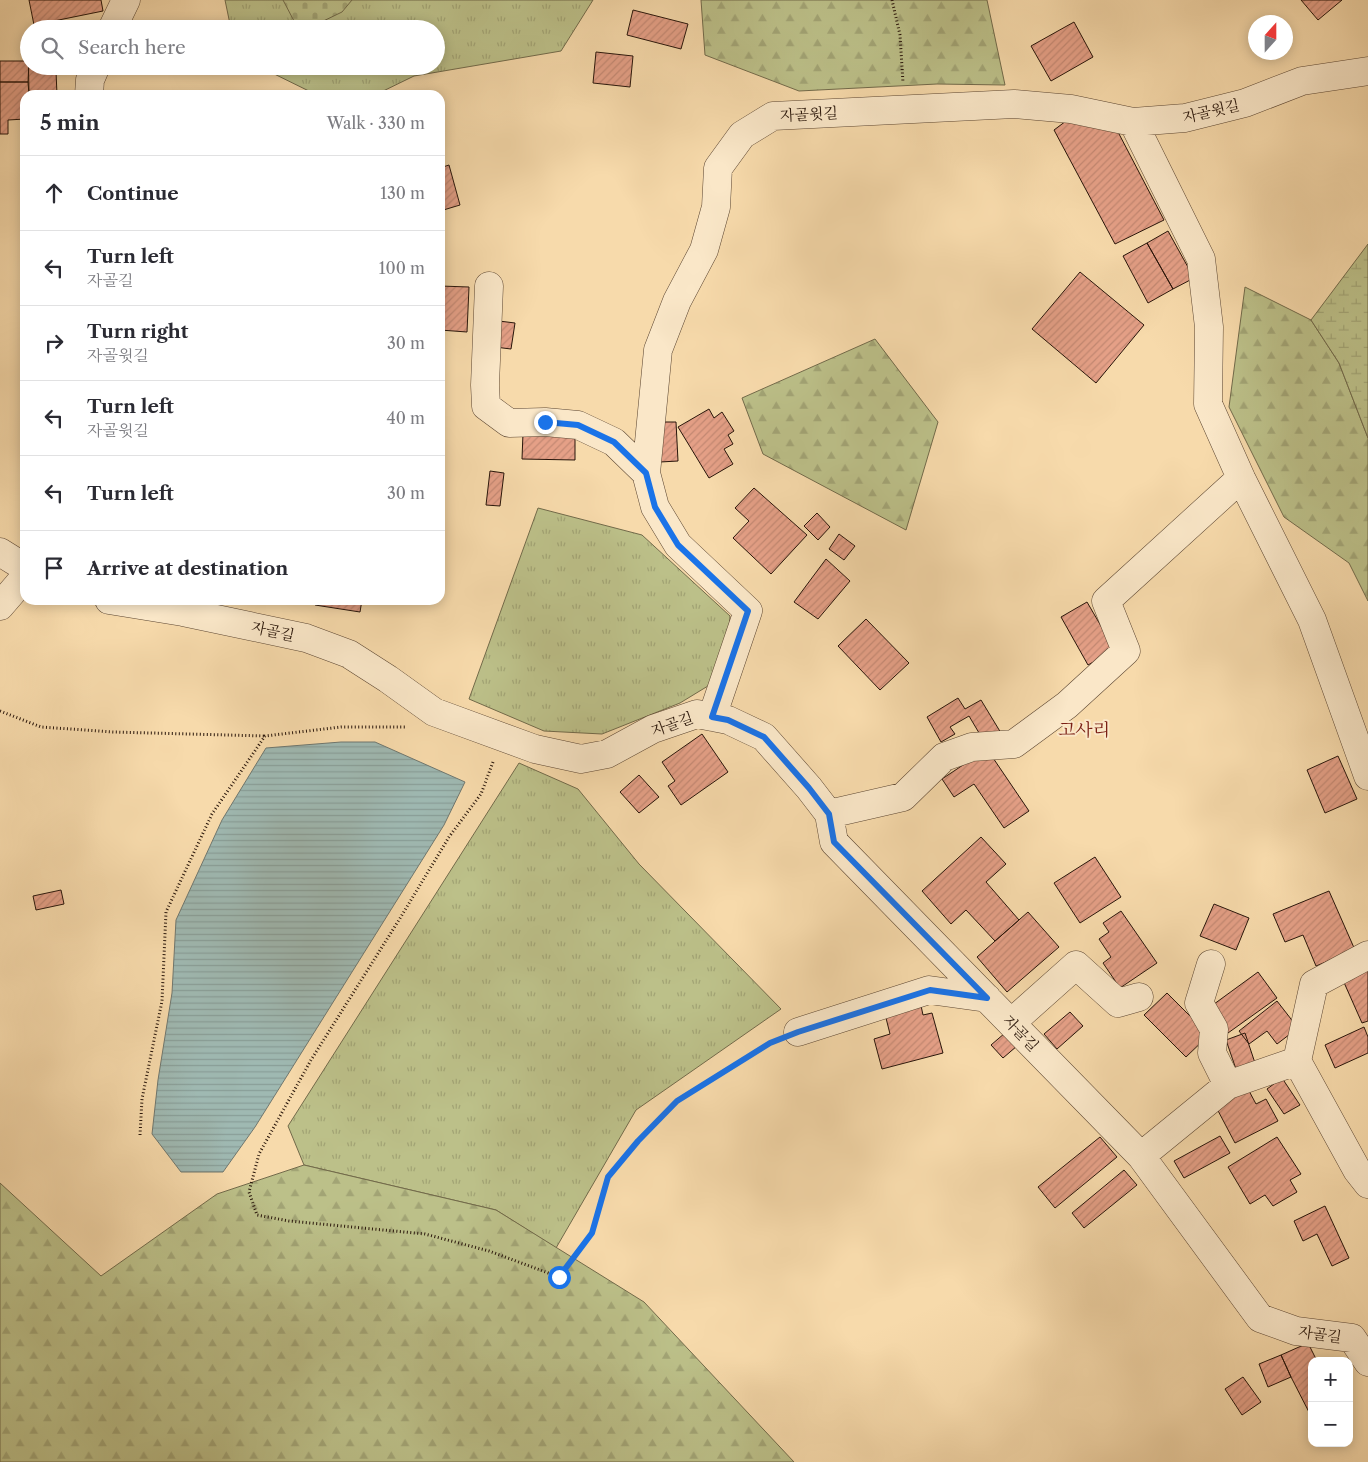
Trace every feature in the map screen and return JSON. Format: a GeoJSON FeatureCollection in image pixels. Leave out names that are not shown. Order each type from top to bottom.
{"type":"FeatureCollection","features":[{"type":"Feature","properties":{"kind":"street"},"geometry":{"type":"LineString","coordinates":[[116,20],[126,0]]}},
{"type":"Feature","properties":{"kind":"street","name":"자골윗길"},"geometry":{"type":"LineString","coordinates":[[712,717],[748,611],[678,545],[655,507],[646,473],[658,350],[676,301],[704,250],[716,207],[718,168],[742,135],[774,116],[1014,104],[1072,109],[1133,122],[1185,118],[1245,103],[1302,81],[1368,71]]}},
{"type":"Feature","properties":{"kind":"street"},"geometry":{"type":"LineString","coordinates":[[89,90],[92,75]]}},
{"type":"Feature","properties":{"kind":"street"},"geometry":{"type":"LineString","coordinates":[[1133,122],[1201,259],[1209,327],[1208,404],[1241,478],[1312,620],[1368,776]]}},
{"type":"Feature","properties":{"kind":"street"},"geometry":{"type":"LineString","coordinates":[[490,286],[485,385],[486,406],[509,422],[545,422],[578,425],[614,442],[646,473]]}},
{"type":"Feature","properties":{"kind":"street"},"geometry":{"type":"LineString","coordinates":[[829,814],[904,797],[944,758],[972,747],[1014,744],[1066,706],[1126,651],[1106,601],[1241,478]]}},
{"type":"Feature","properties":{"kind":"street"},"geometry":{"type":"LineString","coordinates":[[0,552],[20,563]]}},
{"type":"Feature","properties":{"kind":"street"},"geometry":{"type":"LineString","coordinates":[[0,606],[20,583]]}},
{"type":"Feature","properties":{"kind":"street","name":"자골길"},"geometry":{"type":"LineString","coordinates":[[140,605],[183,612],[306,638],[349,654],[434,712],[535,749],[581,759],[607,754],[653,729],[697,714],[728,720],[764,737],[829,814],[834,842],[1141,1156],[1260,1318],[1296,1332],[1352,1338],[1368,1362]]}},
{"type":"Feature","properties":{"kind":"street"},"geometry":{"type":"LineString","coordinates":[[1368,955],[1314,984],[1296,1061],[1357,1170],[1368,1184]]}},
{"type":"Feature","properties":{"kind":"street"},"geometry":{"type":"LineString","coordinates":[[1211,964],[1199,1003],[1214,1029],[1212,1053],[1228,1084]]}},
{"type":"Feature","properties":{"kind":"street"},"geometry":{"type":"LineString","coordinates":[[1011,1023],[1076,965],[1118,1002],[1139,997]]}},
{"type":"Feature","properties":{"kind":"street"},"geometry":{"type":"LineString","coordinates":[[798,1032],[930,990],[987,998]]}},
{"type":"Feature","properties":{"kind":"street"},"geometry":{"type":"LineString","coordinates":[[1141,1156],[1228,1084],[1296,1061]]}},
{"type":"Feature","properties":{"kind":"path"},"geometry":{"type":"LineString","coordinates":[[892,0],[900,35],[903,110]]}},
{"type":"Feature","properties":{"kind":"path"},"geometry":{"type":"LineString","coordinates":[[0,710],[41,728],[113,732],[265,736],[341,727],[409,727]]}},
{"type":"Feature","properties":{"kind":"path"},"geometry":{"type":"LineString","coordinates":[[140,1135],[142,1099],[162,1001],[166,912],[212,814],[265,736]]}},
{"type":"Feature","properties":{"kind":"path"},"geometry":{"type":"LineString","coordinates":[[503,737],[481,794],[449,838],[400,920],[311,1060],[259,1154],[249,1192],[256,1215],[289,1221],[425,1234],[489,1250],[559,1277],[592,1233],[608,1177],[638,1141],[677,1101],[770,1043],[798,1032]]}},
{"type":"Feature","properties":{"kind":"green space"},"geometry":{"type":"Polygon","coordinates":[[[225,0],[593,0],[561,51],[445,71],[445,20],[229,20],[225,0]]]}},
{"type":"Feature","properties":{"kind":"green space"},"geometry":{"type":"Polygon","coordinates":[[[283,0],[352,0],[342,12],[325,20],[293,20],[283,0]]]}},
{"type":"Feature","properties":{"kind":"green space"},"geometry":{"type":"Polygon","coordinates":[[[701,0],[987,0],[1005,85],[937,84],[799,91],[705,55],[701,0]]]}},
{"type":"Feature","properties":{"kind":"green space"},"geometry":{"type":"Polygon","coordinates":[[[276,75],[420,75],[385,90],[307,90],[276,75]]]}},
{"type":"Feature","properties":{"kind":"green space"},"geometry":{"type":"Polygon","coordinates":[[[1368,244],[1368,438],[1339,363],[1311,320],[1368,244]]]}},
{"type":"Feature","properties":{"kind":"green space"},"geometry":{"type":"Polygon","coordinates":[[[1245,287],[1311,320],[1339,363],[1368,438],[1368,601],[1349,563],[1284,517],[1229,407],[1245,287]]]}},
{"type":"Feature","properties":{"kind":"green space"},"geometry":{"type":"Polygon","coordinates":[[[875,339],[938,422],[906,530],[763,454],[742,398],[875,339]]]}},
{"type":"Feature","properties":{"kind":"green space"},"geometry":{"type":"Polygon","coordinates":[[[538,508],[642,535],[730,616],[726,675],[680,703],[602,734],[544,731],[469,699],[538,508]]]}},
{"type":"Feature","properties":{"kind":"green space"},"geometry":{"type":"Polygon","coordinates":[[[519,763],[578,789],[639,864],[781,1009],[636,1110],[556,1248],[496,1210],[304,1165],[288,1126],[519,763]]]}},
{"type":"Feature","properties":{"kind":"green space"},"geometry":{"type":"Polygon","coordinates":[[[304,1165],[496,1210],[644,1302],[794,1462],[0,1462],[0,1183],[101,1276],[217,1194],[304,1165]]]}},
{"type":"Feature","properties":{"kind":"water"},"geometry":{"type":"Polygon","coordinates":[[[341,742],[375,742],[465,782],[444,825],[255,1127],[223,1172],[181,1172],[152,1134],[158,1080],[172,993],[176,920],[222,820],[266,748],[341,742]]]}},
{"type":"Feature","properties":{"kind":"building"},"geometry":{"type":"Polygon","coordinates":[[[29,0],[101,0],[103,11],[59,20],[33,20],[29,0]]]}},
{"type":"Feature","properties":{"kind":"building"},"geometry":{"type":"Polygon","coordinates":[[[1301,0],[1342,0],[1318,20],[1301,0]]]}},
{"type":"Feature","properties":{"kind":"building"},"geometry":{"type":"Polygon","coordinates":[[[633,10],[688,24],[681,49],[627,35],[633,10]]]}},
{"type":"Feature","properties":{"kind":"building"},"geometry":{"type":"Polygon","coordinates":[[[1074,22],[1093,57],[1051,81],[1031,46],[1074,22]]]}},
{"type":"Feature","properties":{"kind":"building"},"geometry":{"type":"Polygon","coordinates":[[[596,52],[633,56],[630,87],[593,83],[596,52]]]}},
{"type":"Feature","properties":{"kind":"building"},"geometry":{"type":"Polygon","coordinates":[[[0,61],[20,61],[20,75],[28,75],[28,82],[0,82],[0,61]]]}},
{"type":"Feature","properties":{"kind":"building"},"geometry":{"type":"Polygon","coordinates":[[[29,75],[56,75],[57,90],[29,90],[29,75]]]}},
{"type":"Feature","properties":{"kind":"building"},"geometry":{"type":"Polygon","coordinates":[[[0,82],[28,82],[29,90],[20,90],[20,119],[8,120],[8,134],[0,134],[0,82]]]}},
{"type":"Feature","properties":{"kind":"building"},"geometry":{"type":"Polygon","coordinates":[[[1066,121],[1118,132],[1164,220],[1115,244],[1054,130],[1066,121]]]}},
{"type":"Feature","properties":{"kind":"building"},"geometry":{"type":"Polygon","coordinates":[[[449,165],[460,205],[445,210],[445,166],[449,165]]]}},
{"type":"Feature","properties":{"kind":"building"},"geometry":{"type":"Polygon","coordinates":[[[1168,231],[1194,278],[1173,289],[1147,243],[1168,231]]]}},
{"type":"Feature","properties":{"kind":"building"},"geometry":{"type":"Polygon","coordinates":[[[1147,243],[1173,289],[1148,303],[1123,256],[1147,243]]]}},
{"type":"Feature","properties":{"kind":"building"},"geometry":{"type":"Polygon","coordinates":[[[1080,272],[1144,325],[1096,383],[1032,329],[1080,272]]]}},
{"type":"Feature","properties":{"kind":"building"},"geometry":{"type":"Polygon","coordinates":[[[445,286],[469,287],[467,332],[445,330],[445,286]]]}},
{"type":"Feature","properties":{"kind":"building"},"geometry":{"type":"Polygon","coordinates":[[[499,321],[515,323],[511,349],[495,347],[499,321]]]}},
{"type":"Feature","properties":{"kind":"building"},"geometry":{"type":"Polygon","coordinates":[[[709,409],[714,418],[722,412],[734,431],[728,435],[733,444],[724,449],[733,464],[709,478],[678,427],[709,409]]]}},
{"type":"Feature","properties":{"kind":"building"},"geometry":{"type":"Polygon","coordinates":[[[659,422],[676,422],[678,461],[660,462],[659,422]]]}},
{"type":"Feature","properties":{"kind":"building"},"geometry":{"type":"Polygon","coordinates":[[[523,433],[575,434],[575,460],[522,459],[523,433]]]}},
{"type":"Feature","properties":{"kind":"building"},"geometry":{"type":"Polygon","coordinates":[[[490,471],[504,473],[500,506],[486,505],[490,471]]]}},
{"type":"Feature","properties":{"kind":"building"},"geometry":{"type":"Polygon","coordinates":[[[754,488],[807,535],[771,574],[733,538],[749,521],[735,508],[754,488]]]}},
{"type":"Feature","properties":{"kind":"building"},"geometry":{"type":"Polygon","coordinates":[[[817,513],[830,527],[818,540],[804,526],[817,513]]]}},
{"type":"Feature","properties":{"kind":"building"},"geometry":{"type":"Polygon","coordinates":[[[839,534],[855,546],[844,560],[829,549],[839,534]]]}},
{"type":"Feature","properties":{"kind":"building"},"geometry":{"type":"Polygon","coordinates":[[[826,559],[850,581],[818,619],[794,602],[826,559]]]}},
{"type":"Feature","properties":{"kind":"building"},"geometry":{"type":"Polygon","coordinates":[[[1087,602],[1115,650],[1088,665],[1061,617],[1087,602]]]}},
{"type":"Feature","properties":{"kind":"building"},"geometry":{"type":"Polygon","coordinates":[[[315,605],[361,605],[360,612],[315,605]]]}},
{"type":"Feature","properties":{"kind":"building"},"geometry":{"type":"Polygon","coordinates":[[[866,619],[909,663],[880,690],[838,646],[866,619]]]}},
{"type":"Feature","properties":{"kind":"building"},"geometry":{"type":"Polygon","coordinates":[[[958,698],[965,709],[981,700],[1001,733],[985,743],[969,716],[950,727],[955,734],[941,742],[927,717],[958,698]]]}},
{"type":"Feature","properties":{"kind":"building"},"geometry":{"type":"Polygon","coordinates":[[[702,734],[728,772],[681,805],[668,786],[675,781],[662,762],[702,734]]]}},
{"type":"Feature","properties":{"kind":"building"},"geometry":{"type":"Polygon","coordinates":[[[987,749],[1029,811],[1004,828],[974,784],[954,797],[942,779],[987,749]]]}},
{"type":"Feature","properties":{"kind":"building"},"geometry":{"type":"Polygon","coordinates":[[[1338,756],[1357,799],[1325,813],[1307,770],[1338,756]]]}},
{"type":"Feature","properties":{"kind":"building"},"geometry":{"type":"Polygon","coordinates":[[[639,775],[659,797],[639,813],[620,792],[639,775]]]}},
{"type":"Feature","properties":{"kind":"building"},"geometry":{"type":"Polygon","coordinates":[[[981,837],[1006,864],[986,882],[1019,920],[995,941],[966,910],[951,924],[922,891],[981,837]]]}},
{"type":"Feature","properties":{"kind":"building"},"geometry":{"type":"Polygon","coordinates":[[[1095,857],[1121,897],[1080,923],[1054,883],[1095,857]]]}},
{"type":"Feature","properties":{"kind":"building"},"geometry":{"type":"Polygon","coordinates":[[[61,890],[64,904],[36,910],[33,896],[61,890]]]}},
{"type":"Feature","properties":{"kind":"building"},"geometry":{"type":"Polygon","coordinates":[[[1329,891],[1355,950],[1316,966],[1303,935],[1285,942],[1273,914],[1329,891]]]}},
{"type":"Feature","properties":{"kind":"building"},"geometry":{"type":"Polygon","coordinates":[[[1214,904],[1249,918],[1236,950],[1200,936],[1214,904]]]}},
{"type":"Feature","properties":{"kind":"building"},"geometry":{"type":"Polygon","coordinates":[[[1121,911],[1157,963],[1120,988],[1103,963],[1111,957],[1099,939],[1109,932],[1103,923],[1121,911]]]}},
{"type":"Feature","properties":{"kind":"building"},"geometry":{"type":"Polygon","coordinates":[[[1028,912],[1059,947],[1007,992],[977,957],[1028,912]]]}},
{"type":"Feature","properties":{"kind":"building"},"geometry":{"type":"Polygon","coordinates":[[[1368,966],[1368,1021],[1362,1023],[1342,978],[1368,966]]]}},
{"type":"Feature","properties":{"kind":"building"},"geometry":{"type":"Polygon","coordinates":[[[1258,972],[1277,998],[1228,1033],[1210,1007],[1258,972]]]}},
{"type":"Feature","properties":{"kind":"building"},"geometry":{"type":"Polygon","coordinates":[[[1167,993],[1209,1035],[1186,1057],[1144,1015],[1167,993]]]}},
{"type":"Feature","properties":{"kind":"building"},"geometry":{"type":"Polygon","coordinates":[[[920,1001],[923,1015],[932,1013],[943,1053],[882,1069],[874,1039],[890,1034],[884,1010],[920,1001]]]}},
{"type":"Feature","properties":{"kind":"building"},"geometry":{"type":"Polygon","coordinates":[[[1277,1001],[1298,1028],[1277,1044],[1267,1031],[1249,1044],[1239,1031],[1277,1001]]]}},
{"type":"Feature","properties":{"kind":"building"},"geometry":{"type":"Polygon","coordinates":[[[1070,1012],[1083,1026],[1057,1049],[1044,1034],[1070,1012]]]}},
{"type":"Feature","properties":{"kind":"building"},"geometry":{"type":"Polygon","coordinates":[[[1364,1027],[1368,1037],[1368,1053],[1335,1068],[1325,1045],[1364,1027]]]}},
{"type":"Feature","properties":{"kind":"building"},"geometry":{"type":"Polygon","coordinates":[[[1005,1033],[1017,1046],[1003,1058],[991,1045],[1005,1033]]]}},
{"type":"Feature","properties":{"kind":"building"},"geometry":{"type":"Polygon","coordinates":[[[1245,1033],[1257,1069],[1238,1075],[1226,1040],[1245,1033]]]}},
{"type":"Feature","properties":{"kind":"building"},"geometry":{"type":"Polygon","coordinates":[[[1282,1078],[1300,1105],[1284,1114],[1267,1089],[1282,1078]]]}},
{"type":"Feature","properties":{"kind":"building"},"geometry":{"type":"Polygon","coordinates":[[[1248,1089],[1256,1104],[1266,1099],[1278,1121],[1235,1143],[1215,1105],[1248,1089]]]}},
{"type":"Feature","properties":{"kind":"building"},"geometry":{"type":"Polygon","coordinates":[[[1220,1136],[1230,1153],[1184,1178],[1174,1161],[1220,1136]]]}},
{"type":"Feature","properties":{"kind":"building"},"geometry":{"type":"Polygon","coordinates":[[[1100,1137],[1117,1157],[1055,1208],[1038,1187],[1100,1137]]]}},
{"type":"Feature","properties":{"kind":"building"},"geometry":{"type":"Polygon","coordinates":[[[1277,1137],[1301,1174],[1290,1180],[1297,1192],[1273,1206],[1265,1195],[1250,1204],[1228,1167],[1277,1137]]]}},
{"type":"Feature","properties":{"kind":"building"},"geometry":{"type":"Polygon","coordinates":[[[1124,1170],[1137,1185],[1084,1228],[1072,1213],[1124,1170]]]}},
{"type":"Feature","properties":{"kind":"building"},"geometry":{"type":"Polygon","coordinates":[[[1325,1206],[1349,1258],[1332,1266],[1317,1234],[1303,1241],[1294,1221],[1325,1206]]]}},
{"type":"Feature","properties":{"kind":"building"},"geometry":{"type":"Polygon","coordinates":[[[1308,1343],[1315,1357],[1308,1357],[1308,1410],[1291,1377],[1281,1355],[1308,1343]]]}},
{"type":"Feature","properties":{"kind":"building"},"geometry":{"type":"Polygon","coordinates":[[[1281,1355],[1291,1377],[1268,1387],[1259,1364],[1281,1355]]]}},
{"type":"Feature","properties":{"kind":"building"},"geometry":{"type":"Polygon","coordinates":[[[1243,1377],[1261,1402],[1242,1415],[1225,1389],[1243,1377]]]}},
{"type":"Feature","properties":{"kind":"district","name":"고사리"},"geometry":{"type":"Point","coordinates":[1084,730]}},
{"type":"Feature","properties":{"kind":"route"},"geometry":{"type":"LineString","coordinates":[[545,422],[578,425],[614,442],[646,473],[655,507],[678,545],[748,611],[712,717],[728,720],[764,737],[829,814],[834,842],[987,998],[930,990],[798,1032],[770,1043],[677,1101],[638,1141],[608,1177],[592,1233],[559,1277]]}}]}
